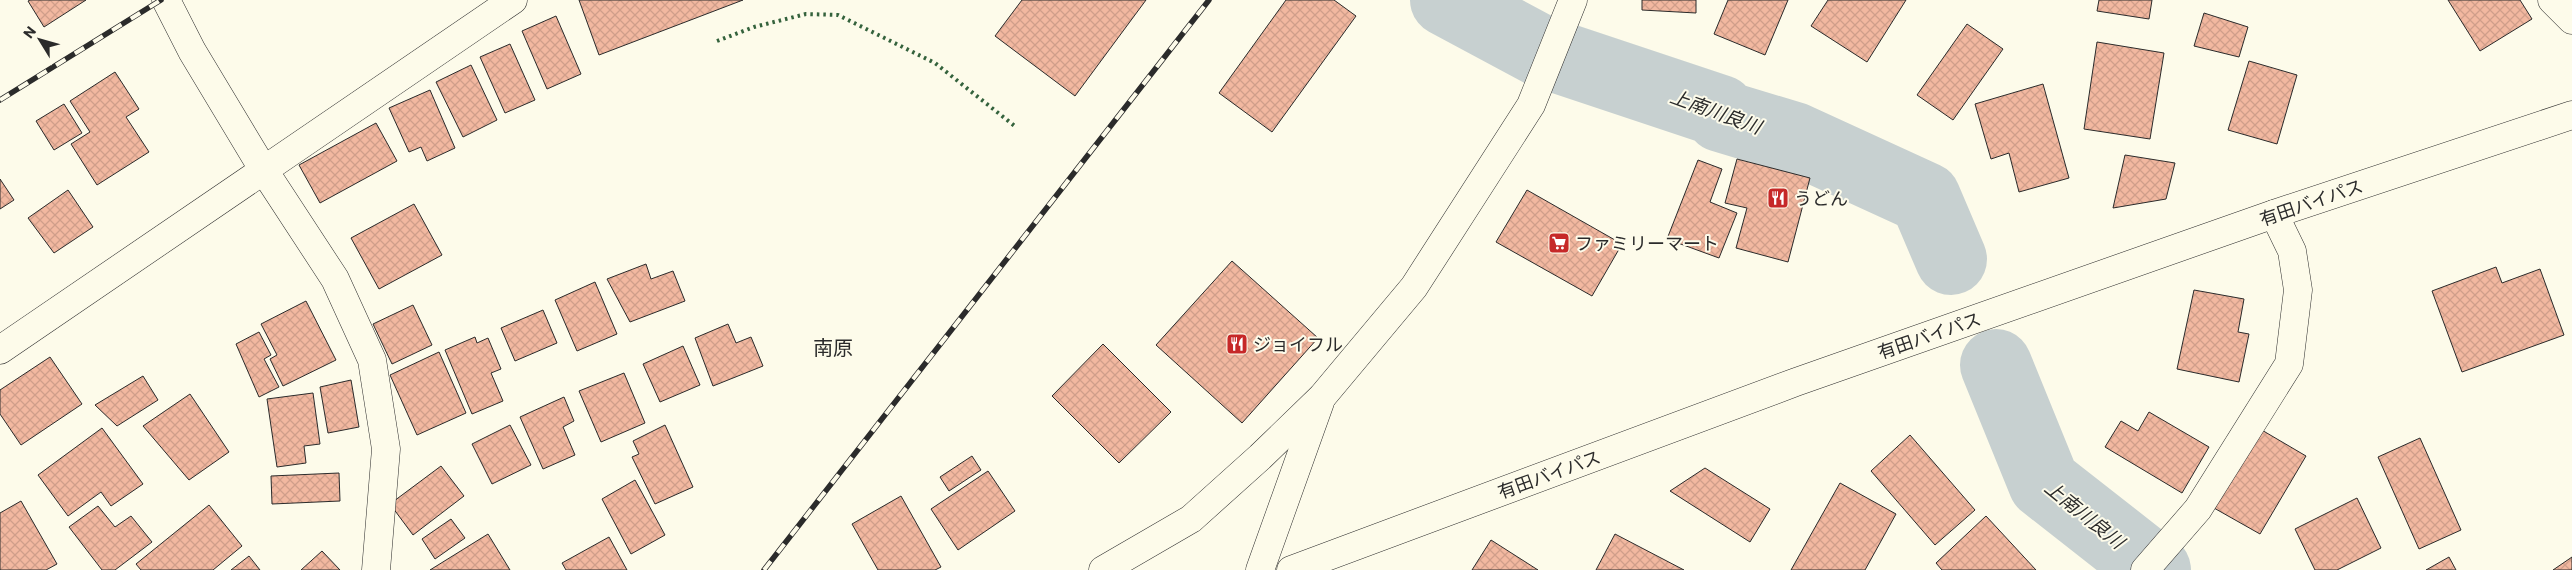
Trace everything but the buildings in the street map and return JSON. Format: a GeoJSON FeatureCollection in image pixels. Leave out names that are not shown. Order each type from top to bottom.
{"type":"FeatureCollection","features":[{"type":"Feature","properties":{"kind":"main road"},"geometry":{"type":"LineString","coordinates":[[166,0],[192,51],[263,168],[335,279],[372,360],[386,449],[376,570]]}},
{"type":"Feature","properties":{"kind":"main road"},"geometry":{"type":"LineString","coordinates":[[0,350],[263,168],[513,0]]}},
{"type":"Feature","properties":{"kind":"main road"},"geometry":{"type":"LineString","coordinates":[[1103,570],[1192,518],[1322,397],[1414,287],[1531,105],[1573,0]]}},
{"type":"Feature","properties":{"kind":"main road"},"geometry":{"type":"LineString","coordinates":[[2552,0],[2572,20]]}},
{"type":"Feature","properties":{"kind":"main road","name":"有田バイパス"},"geometry":{"type":"LineString","coordinates":[[1291,570],[1796,382],[2274,214],[2572,115]]}},
{"type":"Feature","properties":{"kind":"main road"},"geometry":{"type":"LineString","coordinates":[[2145,570],[2198,509],[2288,364],[2298,290],[2292,251],[2274,214]]}},
{"type":"Feature","properties":{"kind":"main road"},"geometry":{"type":"LineString","coordinates":[[1260,570],[1322,397]]}},
{"type":"Feature","properties":{"kind":"waterway","name":"上南川良川"},"geometry":{"type":"LineString","coordinates":[[1446,0],[1543,52],[1720,111],[1721,116],[1794,138],[1925,198],[1951,259]]}},
{"type":"Feature","properties":{"kind":"waterway","name":"上南川良川"},"geometry":{"type":"LineString","coordinates":[[1996,365],[2044,483],[2155,570]]}},
{"type":"Feature","properties":{"kind":"railway"},"geometry":{"type":"LineString","coordinates":[[0,100],[161,0]]}},
{"type":"Feature","properties":{"kind":"railway"},"geometry":{"type":"LineString","coordinates":[[764,570],[1209,0]]}},
{"type":"Feature","properties":{"kind":"hedge"},"geometry":{"type":"LineString","coordinates":[[717,41],[754,27],[806,14],[838,15],[935,63],[1016,127]]}},
{"type":"Feature","properties":{"kind":"place","name":"うどん"},"geometry":{"type":"Point","coordinates":[1778,198]}},
{"type":"Feature","properties":{"kind":"place","name":"ファミリーマート"},"geometry":{"type":"Point","coordinates":[1559,243]}},
{"type":"Feature","properties":{"kind":"place","name":"ジョイフル"},"geometry":{"type":"Point","coordinates":[1237,344]}},
{"type":"Feature","properties":{"kind":"district","name":"南原"},"geometry":{"type":"Point","coordinates":[833,347]}}]}
